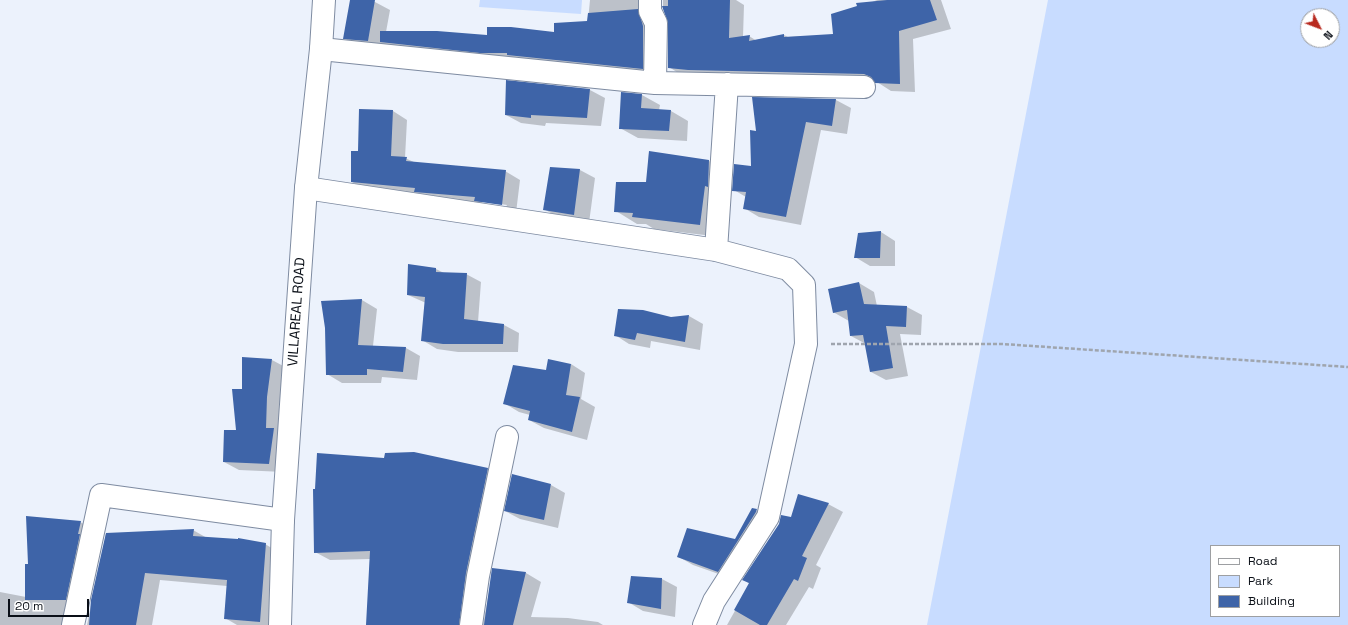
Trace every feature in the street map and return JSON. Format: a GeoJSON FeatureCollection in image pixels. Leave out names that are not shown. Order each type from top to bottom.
{"type":"FeatureCollection","features":[{"type":"Feature","properties":{"kind":"street","name":"VILLAREAL ROAD"},"geometry":{"type":"LineString","coordinates":[[280,625],[283,520],[306,188],[321,49],[324,0]]}},
{"type":"Feature","properties":{"kind":"street"},"geometry":{"type":"LineString","coordinates":[[650,0],[650,11],[656,23],[655,83]]}},
{"type":"Feature","properties":{"kind":"street"},"geometry":{"type":"LineString","coordinates":[[321,49],[655,83],[864,87]]}},
{"type":"Feature","properties":{"kind":"street"},"geometry":{"type":"LineString","coordinates":[[716,250],[727,84]]}},
{"type":"Feature","properties":{"kind":"street"},"geometry":{"type":"LineString","coordinates":[[306,188],[716,250],[788,269],[804,285],[806,344],[768,517],[714,601],[704,625]]}},
{"type":"Feature","properties":{"kind":"street"},"geometry":{"type":"LineString","coordinates":[[471,625],[478,576],[507,437]]}},
{"type":"Feature","properties":{"kind":"street"},"geometry":{"type":"LineString","coordinates":[[73,625],[101,496],[283,520]]}},
{"type":"Feature","properties":{"kind":"path"},"geometry":{"type":"LineString","coordinates":[[806,344],[1002,344],[1348,367]]}},
{"type":"Feature","properties":{"kind":"green space"},"geometry":{"type":"Polygon","coordinates":[[[480,0],[582,0],[581,14],[479,7],[480,0]]]}},
{"type":"Feature","properties":{"kind":"green space"},"geometry":{"type":"Polygon","coordinates":[[[1048,0],[1348,0],[1348,625],[927,625],[1048,0]]]}},
{"type":"Feature","properties":{"kind":"building"},"geometry":{"type":"Polygon","coordinates":[[[350,0],[375,0],[368,41],[343,39],[350,0]]]}},
{"type":"Feature","properties":{"kind":"building"},"geometry":{"type":"Polygon","coordinates":[[[668,0],[730,0],[729,38],[750,35],[749,41],[784,34],[784,37],[833,34],[831,14],[857,6],[856,3],[887,0],[930,0],[937,20],[899,31],[900,84],[875,83],[871,77],[864,74],[688,70],[668,68],[668,23],[662,6],[668,6],[668,0]]]}},
{"type":"Feature","properties":{"kind":"building"},"geometry":{"type":"Polygon","coordinates":[[[638,9],[643,26],[643,69],[507,55],[507,53],[480,53],[380,42],[380,31],[437,31],[487,35],[487,27],[511,27],[554,32],[554,23],[587,21],[588,13],[638,9]]]}},
{"type":"Feature","properties":{"kind":"building"},"geometry":{"type":"Polygon","coordinates":[[[506,80],[590,89],[587,118],[531,115],[531,118],[505,115],[506,80]]]}},
{"type":"Feature","properties":{"kind":"building"},"geometry":{"type":"Polygon","coordinates":[[[621,92],[642,94],[641,108],[671,110],[669,131],[619,129],[621,92]]]}},
{"type":"Feature","properties":{"kind":"building"},"geometry":{"type":"Polygon","coordinates":[[[752,97],[836,99],[832,126],[806,122],[786,217],[743,209],[746,192],[732,191],[734,164],[751,166],[750,130],[756,131],[752,97]]]}},
{"type":"Feature","properties":{"kind":"building"},"geometry":{"type":"Polygon","coordinates":[[[359,109],[393,110],[391,156],[407,157],[406,161],[506,170],[502,205],[474,201],[475,197],[414,192],[415,188],[351,182],[351,151],[358,151],[359,109]]]}},
{"type":"Feature","properties":{"kind":"building"},"geometry":{"type":"Polygon","coordinates":[[[649,151],[709,160],[708,187],[705,186],[700,225],[632,217],[633,213],[614,212],[616,182],[646,182],[649,151]]]}},
{"type":"Feature","properties":{"kind":"building"},"geometry":{"type":"Polygon","coordinates":[[[550,167],[580,169],[574,215],[543,210],[550,167]]]}},
{"type":"Feature","properties":{"kind":"building"},"geometry":{"type":"Polygon","coordinates":[[[881,231],[880,258],[854,258],[858,233],[881,231]]]}},
{"type":"Feature","properties":{"kind":"building"},"geometry":{"type":"Polygon","coordinates":[[[408,264],[436,268],[436,272],[467,273],[464,319],[504,324],[503,344],[443,344],[421,341],[425,297],[407,295],[408,264]]]}},
{"type":"Feature","properties":{"kind":"building"},"geometry":{"type":"Polygon","coordinates":[[[859,282],[864,304],[907,306],[906,327],[886,326],[893,368],[870,372],[863,335],[850,336],[847,310],[833,313],[828,289],[859,282]]]}},
{"type":"Feature","properties":{"kind":"building"},"geometry":{"type":"Polygon","coordinates":[[[362,299],[358,345],[406,347],[403,372],[367,369],[367,375],[326,375],[325,328],[321,301],[362,299]]]}},
{"type":"Feature","properties":{"kind":"building"},"geometry":{"type":"Polygon","coordinates":[[[618,309],[643,310],[671,317],[689,315],[685,342],[637,333],[635,340],[614,336],[618,309]]]}},
{"type":"Feature","properties":{"kind":"building"},"geometry":{"type":"Polygon","coordinates":[[[242,357],[272,359],[267,397],[266,428],[274,428],[269,464],[223,462],[224,430],[236,430],[232,389],[242,389],[242,357]]]}},
{"type":"Feature","properties":{"kind":"building"},"geometry":{"type":"Polygon","coordinates":[[[548,359],[571,364],[566,395],[580,397],[572,432],[528,420],[530,411],[503,404],[513,365],[546,370],[548,359]]]}},
{"type":"Feature","properties":{"kind":"building"},"geometry":{"type":"Polygon","coordinates":[[[414,452],[488,468],[466,573],[459,625],[366,625],[370,551],[314,553],[313,489],[315,489],[317,453],[384,458],[385,453],[414,452]]]}},
{"type":"Feature","properties":{"kind":"building"},"geometry":{"type":"Polygon","coordinates":[[[512,474],[551,484],[544,520],[504,511],[512,474]]]}},
{"type":"Feature","properties":{"kind":"building"},"geometry":{"type":"Polygon","coordinates":[[[798,494],[829,503],[802,556],[807,558],[798,581],[794,579],[767,625],[760,625],[734,610],[749,583],[742,580],[779,524],[781,515],[791,517],[798,494]]]}},
{"type":"Feature","properties":{"kind":"building"},"geometry":{"type":"Polygon","coordinates":[[[752,508],[757,509],[756,512],[718,572],[677,557],[687,528],[735,539],[752,508]]]}},
{"type":"Feature","properties":{"kind":"building"},"geometry":{"type":"Polygon","coordinates":[[[26,516],[81,521],[78,534],[80,534],[66,600],[25,600],[25,564],[28,564],[26,516]]]}},
{"type":"Feature","properties":{"kind":"building"},"geometry":{"type":"Polygon","coordinates":[[[194,529],[193,536],[238,538],[266,543],[260,622],[224,619],[227,580],[145,573],[136,625],[89,625],[91,600],[106,533],[194,529]]]}},
{"type":"Feature","properties":{"kind":"building"},"geometry":{"type":"Polygon","coordinates":[[[492,568],[526,572],[513,625],[484,625],[492,568]]]}},
{"type":"Feature","properties":{"kind":"building"},"geometry":{"type":"Polygon","coordinates":[[[631,576],[662,578],[661,609],[627,603],[631,576]]]}}]}
